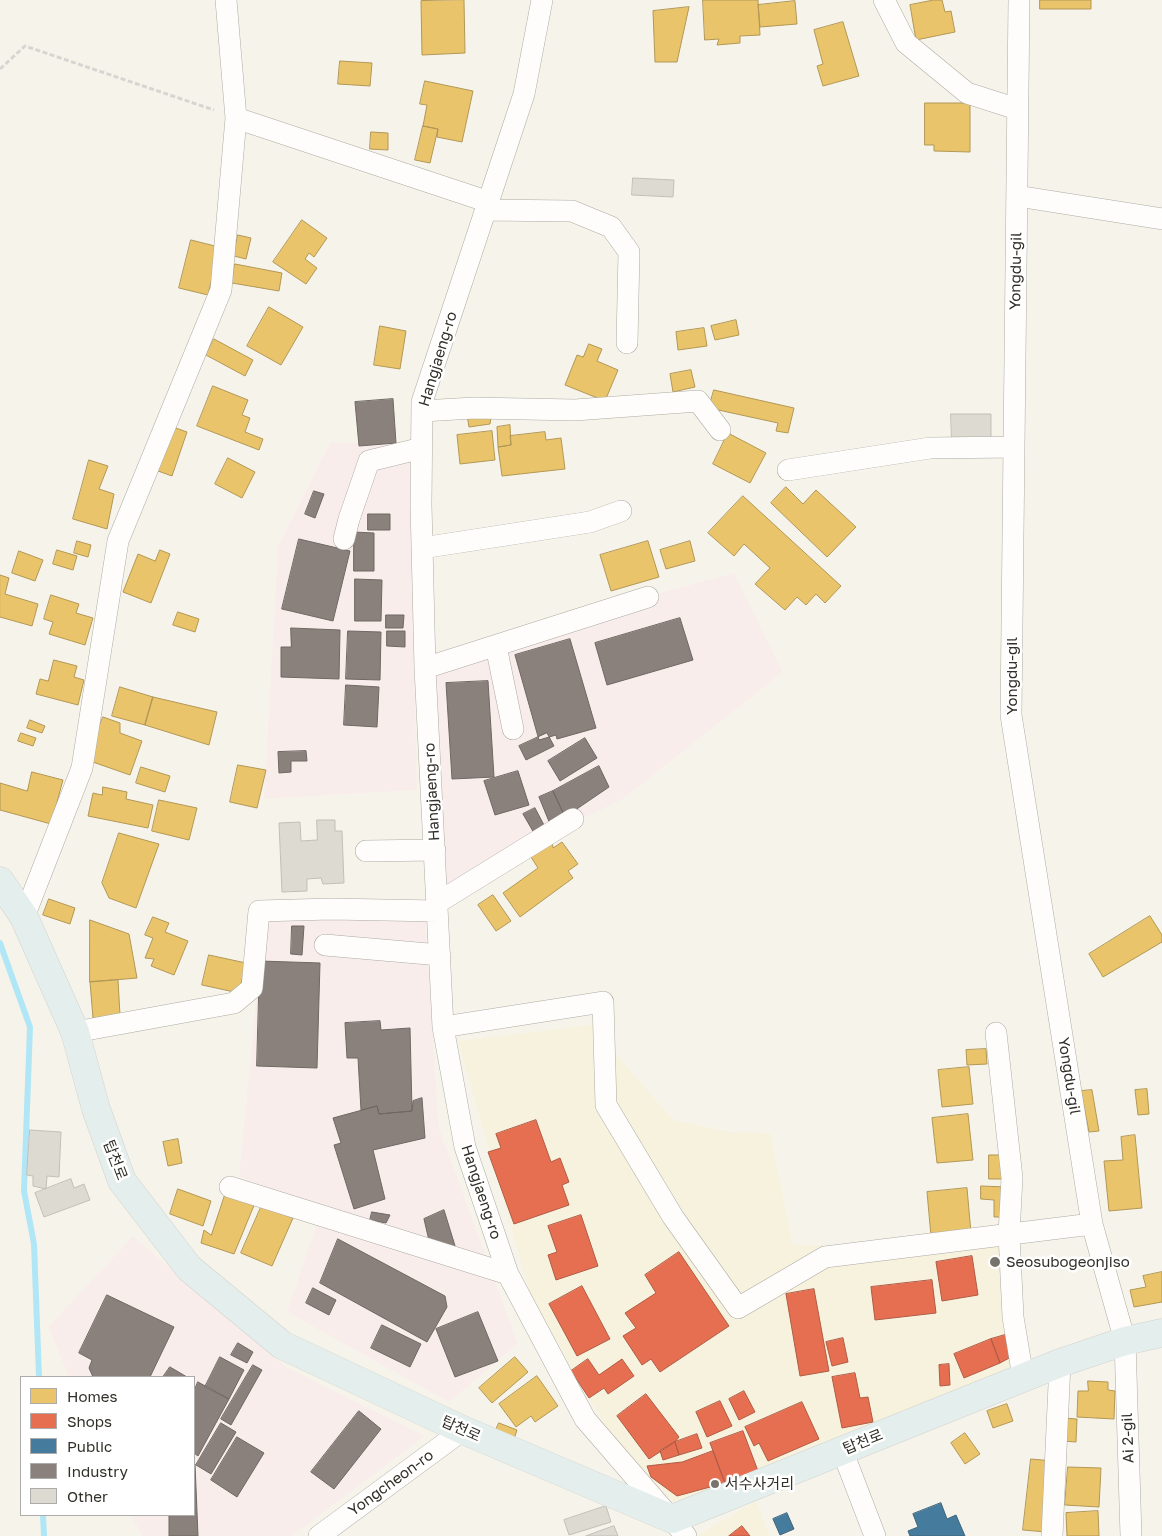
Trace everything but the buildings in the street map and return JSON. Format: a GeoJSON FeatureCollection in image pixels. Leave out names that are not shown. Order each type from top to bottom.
{"type":"FeatureCollection","features":[{"type":"Feature","properties":{"kind":"main road","name":"탑천로"},"geometry":{"type":"LineString","coordinates":[[0,880],[24,917],[75,1032],[96,1109],[122,1181],[189,1268],[282,1344],[463,1430],[679,1527],[842,1450],[1060,1362],[1125,1341],[1162,1334]]}},
{"type":"Feature","properties":{"kind":"street"},"geometry":{"type":"LineString","coordinates":[[24,917],[82,768],[118,541],[221,290],[236,118],[226,0]]}},
{"type":"Feature","properties":{"kind":"street","name":"Hangjaeng-ro"},"geometry":{"type":"LineString","coordinates":[[542,0],[524,94],[422,402],[422,548],[426,668],[443,1027],[465,1148],[508,1274],[585,1419],[679,1527]]}},
{"type":"Feature","properties":{"kind":"street"},"geometry":{"type":"LineString","coordinates":[[884,0],[906,43],[967,92],[1017,109]]}},
{"type":"Feature","properties":{"kind":"street","name":"Yongdu-gil"},"geometry":{"type":"LineString","coordinates":[[1019,0],[1011,715],[1092,1224],[1125,1341]]}},
{"type":"Feature","properties":{"kind":"street"},"geometry":{"type":"LineString","coordinates":[[236,118],[487,206],[572,211],[611,227],[629,252],[627,343]]}},
{"type":"Feature","properties":{"kind":"street"},"geometry":{"type":"LineString","coordinates":[[1017,196],[1162,219]]}},
{"type":"Feature","properties":{"kind":"street"},"geometry":{"type":"LineString","coordinates":[[422,411],[474,408],[575,410],[698,401],[720,430]]}},
{"type":"Feature","properties":{"kind":"street"},"geometry":{"type":"LineString","coordinates":[[788,470],[930,448],[1014,447]]}},
{"type":"Feature","properties":{"kind":"street"},"geometry":{"type":"LineString","coordinates":[[344,539],[349,518],[369,461],[422,448]]}},
{"type":"Feature","properties":{"kind":"street"},"geometry":{"type":"LineString","coordinates":[[422,548],[590,522],[621,511]]}},
{"type":"Feature","properties":{"kind":"street"},"geometry":{"type":"LineString","coordinates":[[426,668],[648,597]]}},
{"type":"Feature","properties":{"kind":"street"},"geometry":{"type":"LineString","coordinates":[[496,646],[513,729]]}},
{"type":"Feature","properties":{"kind":"street"},"geometry":{"type":"LineString","coordinates":[[75,1032],[234,1003],[252,988],[259,911],[437,907],[574,819]]}},
{"type":"Feature","properties":{"kind":"street"},"geometry":{"type":"LineString","coordinates":[[366,851],[435,850]]}},
{"type":"Feature","properties":{"kind":"street"},"geometry":{"type":"LineString","coordinates":[[325,946],[440,956]]}},
{"type":"Feature","properties":{"kind":"street"},"geometry":{"type":"LineString","coordinates":[[443,1027],[603,1002],[606,1105],[673,1217],[738,1308],[825,1257],[1092,1224]]}},
{"type":"Feature","properties":{"kind":"street"},"geometry":{"type":"LineString","coordinates":[[996,1033],[1012,1178],[1009,1234],[1013,1317],[1023,1378]]}},
{"type":"Feature","properties":{"kind":"street"},"geometry":{"type":"LineString","coordinates":[[230,1187],[508,1274]]}},
{"type":"Feature","properties":{"kind":"street","name":"Ai 2-gil"},"geometry":{"type":"LineString","coordinates":[[1125,1341],[1131,1536]]}},
{"type":"Feature","properties":{"kind":"street"},"geometry":{"type":"LineString","coordinates":[[1052,1536],[1060,1362]]}},
{"type":"Feature","properties":{"kind":"street","name":"Yongcheon-ro"},"geometry":{"type":"LineString","coordinates":[[319,1536],[463,1430]]}},
{"type":"Feature","properties":{"kind":"street"},"geometry":{"type":"LineString","coordinates":[[842,1450],[875,1536]]}},
{"type":"Feature","properties":{"kind":"path"},"geometry":{"type":"LineString","coordinates":[[0,69],[25,46],[236,118]]}},
{"type":"Feature","properties":{"kind":"shaded area"},"geometry":{"type":"Polygon","coordinates":[[[330,442],[409,444],[417,790],[264,799],[278,546],[330,442]]]}},
{"type":"Feature","properties":{"kind":"shaded area"},"geometry":{"type":"Polygon","coordinates":[[[734,573],[783,672],[623,799],[446,885],[435,653],[734,573]]]}},
{"type":"Feature","properties":{"kind":"shaded area"},"geometry":{"type":"Polygon","coordinates":[[[264,917],[425,918],[439,1128],[518,1344],[449,1402],[287,1312],[322,1208],[239,1177],[264,917]]]}},
{"type":"Feature","properties":{"kind":"shaded area"},"geometry":{"type":"Polygon","coordinates":[[[591,1025],[673,1120],[730,1132],[770,1133],[793,1245],[1002,1246],[1015,1367],[829,1440],[677,1506],[610,1434],[531,1298],[458,1041],[591,1025]]]}},
{"type":"Feature","properties":{"kind":"shaded area"},"geometry":{"type":"Polygon","coordinates":[[[133,1236],[286,1367],[425,1436],[292,1536],[143,1536],[131,1516],[195,1516],[195,1376],[69,1376],[48,1327],[133,1236]]]}},
{"type":"Feature","properties":{"kind":"shaded area"},"geometry":{"type":"Polygon","coordinates":[[[756,1501],[770,1536],[697,1536],[756,1501]]]}},
{"type":"Feature","properties":{"kind":"waterway"},"geometry":{"type":"LineString","coordinates":[[0,943],[30,1027],[24,1191],[34,1244],[39,1376]]}},
{"type":"Feature","properties":{"kind":"waterway"},"geometry":{"type":"LineString","coordinates":[[43,1516],[44,1536]]}},
{"type":"Feature","properties":{"kind":"place","name":"Seosubogeonjiso"},"geometry":{"type":"Point","coordinates":[995,1262]}},
{"type":"Feature","properties":{"kind":"place","name":"서수사거리"},"geometry":{"type":"Point","coordinates":[715,1484]}}]}
